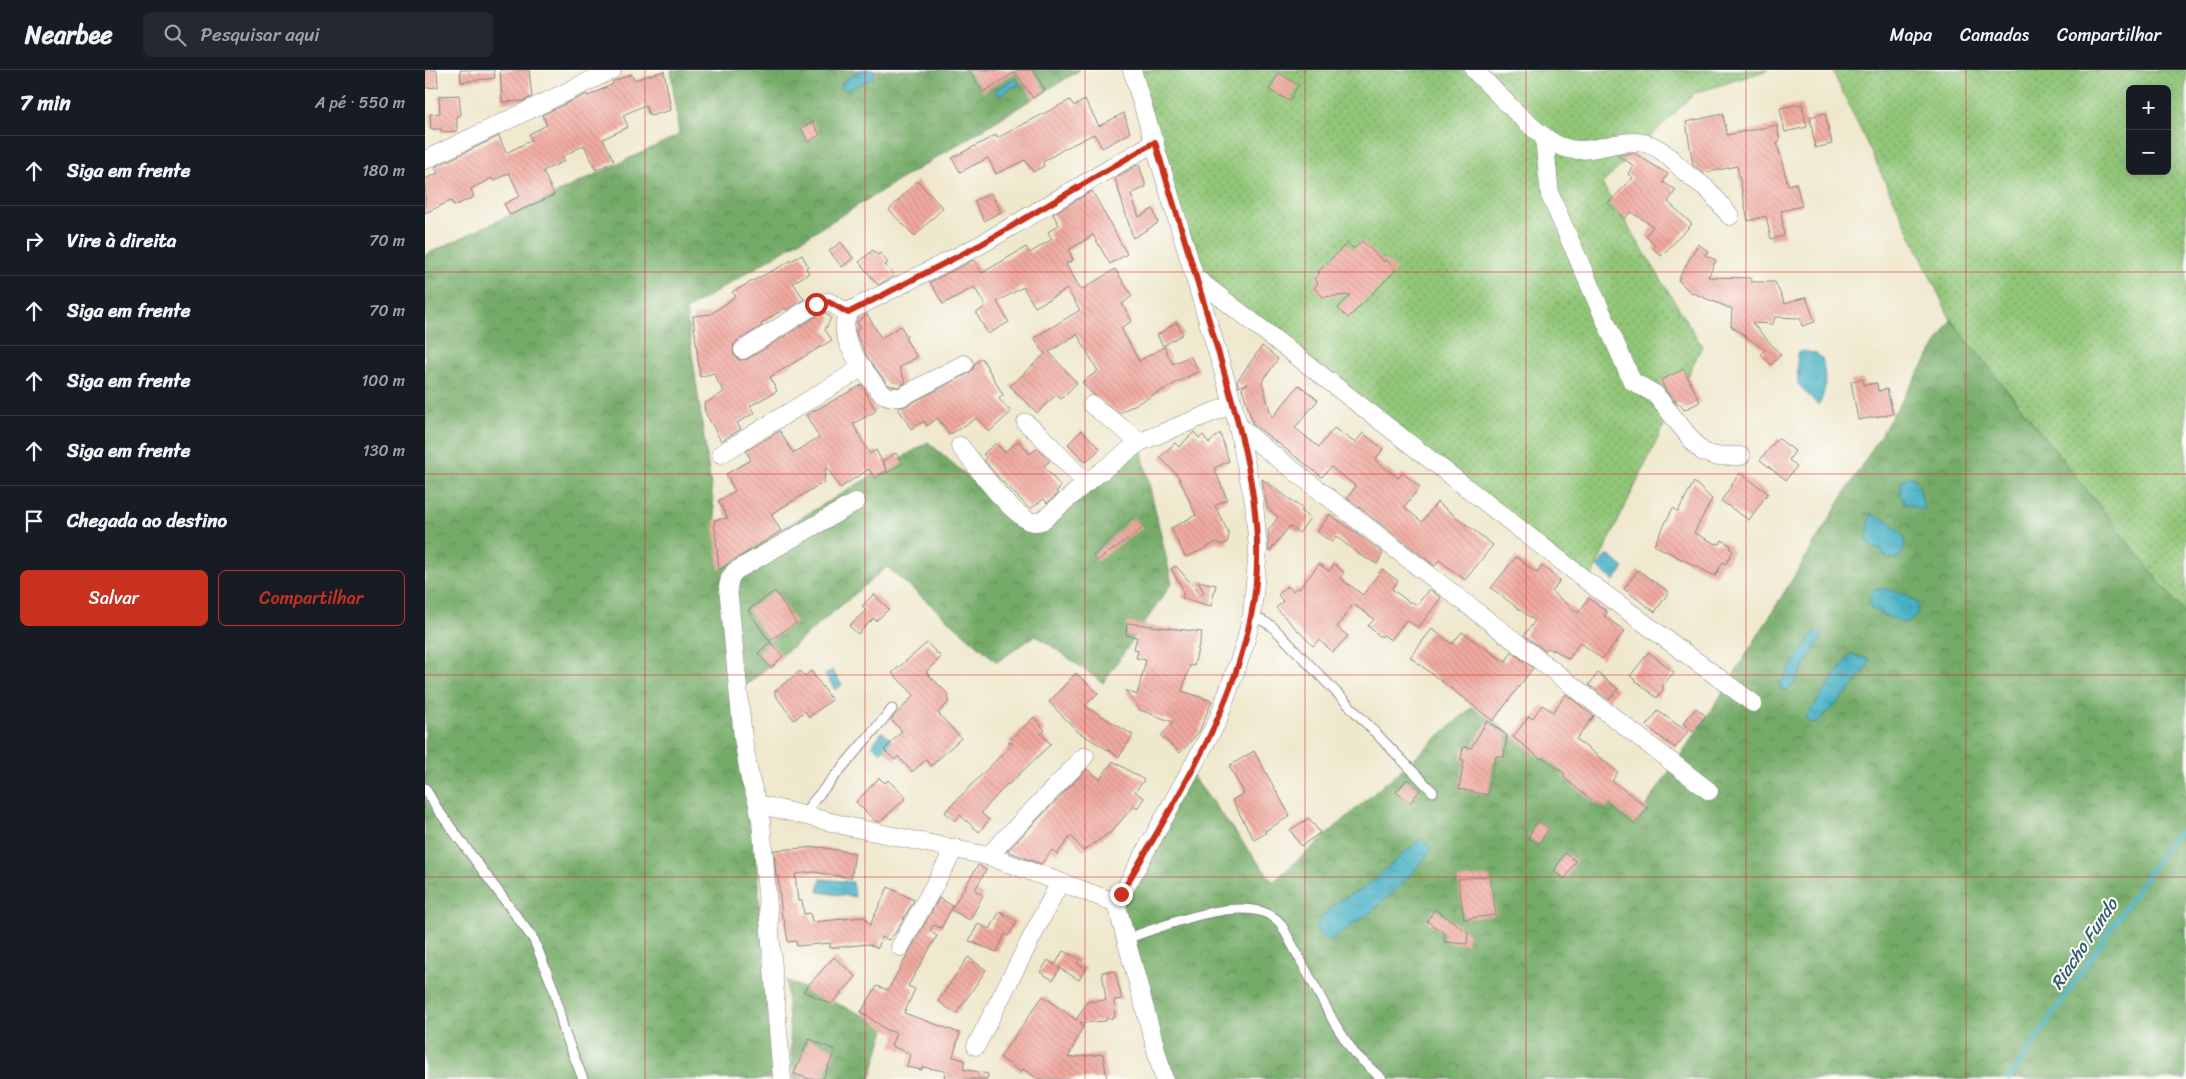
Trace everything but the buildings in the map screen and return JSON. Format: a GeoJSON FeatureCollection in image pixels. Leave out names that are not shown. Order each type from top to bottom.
{"type":"FeatureCollection","features":[{"type":"Feature","properties":{"kind":"street"},"geometry":{"type":"LineString","coordinates":[[425,160],[612,70]]}},
{"type":"Feature","properties":{"kind":"street"},"geometry":{"type":"LineString","coordinates":[[1132,70],[1197,279],[1239,426],[1254,502],[1259,550],[1252,615],[1244,647],[1217,722],[1117,903],[1164,1079]]}},
{"type":"Feature","properties":{"kind":"street"},"geometry":{"type":"LineString","coordinates":[[1474,70],[1543,137],[1560,147],[1576,150],[1634,142],[1653,146],[1668,155],[1687,174],[1708,190],[1730,216]]}},
{"type":"Feature","properties":{"kind":"street"},"geometry":{"type":"LineString","coordinates":[[1543,137],[1551,195],[1632,381],[1655,394],[1703,452],[1715,456],[1741,456]]}},
{"type":"Feature","properties":{"kind":"street"},"geometry":{"type":"LineString","coordinates":[[964,364],[901,397],[894,398],[881,393],[863,367],[846,340],[844,322],[848,313],[980,245],[1155,142]]}},
{"type":"Feature","properties":{"kind":"street"},"geometry":{"type":"LineString","coordinates":[[1197,279],[1580,575],[1753,703]]}},
{"type":"Feature","properties":{"kind":"street"},"geometry":{"type":"LineString","coordinates":[[743,350],[816,304],[829,302],[848,313]]}},
{"type":"Feature","properties":{"kind":"street"},"geometry":{"type":"LineString","coordinates":[[721,454],[863,367]]}},
{"type":"Feature","properties":{"kind":"street"},"geometry":{"type":"LineString","coordinates":[[960,446],[1005,500],[1027,520],[1032,522],[1042,520],[1086,483],[1140,442],[1233,404]]}},
{"type":"Feature","properties":{"kind":"street"},"geometry":{"type":"LineString","coordinates":[[1092,405],[1140,442]]}},
{"type":"Feature","properties":{"kind":"street"},"geometry":{"type":"LineString","coordinates":[[1026,423],[1086,483]]}},
{"type":"Feature","properties":{"kind":"street"},"geometry":{"type":"LineString","coordinates":[[1239,426],[1270,452],[1709,791]]}},
{"type":"Feature","properties":{"kind":"street"},"geometry":{"type":"LineString","coordinates":[[782,1079],[759,804],[750,779],[743,738],[728,587],[730,578],[735,571],[856,502]]}},
{"type":"Feature","properties":{"kind":"street"},"geometry":{"type":"LineString","coordinates":[[988,856],[1085,756]]}},
{"type":"Feature","properties":{"kind":"street"},"geometry":{"type":"LineString","coordinates":[[759,804],[805,816],[988,856],[1117,903]]}},
{"type":"Feature","properties":{"kind":"street"},"geometry":{"type":"LineString","coordinates":[[900,948],[955,848]]}},
{"type":"Feature","properties":{"kind":"street"},"geometry":{"type":"LineString","coordinates":[[976,1046],[1061,882]]}},
{"type":"Feature","properties":{"kind":"lane"},"geometry":{"type":"LineString","coordinates":[[1252,615],[1272,626],[1433,792]]}},
{"type":"Feature","properties":{"kind":"lane"},"geometry":{"type":"LineString","coordinates":[[805,816],[811,804],[892,709]]}},
{"type":"Feature","properties":{"kind":"lane"},"geometry":{"type":"LineString","coordinates":[[425,788],[438,810],[534,940],[553,990],[564,1030],[583,1079]]}},
{"type":"Feature","properties":{"kind":"lane"},"geometry":{"type":"LineString","coordinates":[[1126,939],[1188,917],[1229,908],[1251,910],[1272,915],[1281,924],[1335,1024],[1354,1052],[1382,1079]]}},
{"type":"Feature","properties":{"kind":"green space"},"geometry":{"type":"Polygon","coordinates":[[[671,70],[1080,70],[686,310],[722,565],[928,442],[1035,534],[1140,444],[1172,583],[1103,683],[1036,635],[997,662],[887,567],[743,688],[773,1079],[425,1079],[425,255],[679,135],[671,70]]]}},
{"type":"Feature","properties":{"kind":"green space"},"geometry":{"type":"Polygon","coordinates":[[[1137,70],[1768,70],[1695,93],[1602,184],[1702,346],[1590,580],[1202,282],[1137,70]]]}},
{"type":"Feature","properties":{"kind":"green space"},"geometry":{"type":"Polygon","coordinates":[[[1832,70],[2186,70],[2186,615],[1951,320],[1832,70]]]}},
{"type":"Feature","properties":{"kind":"green space"},"geometry":{"type":"Polygon","coordinates":[[[1951,320],[2186,615],[2186,1079],[1173,1079],[1119,903],[1191,774],[1273,882],[1472,707],[1635,822],[1722,694],[1951,320]]]}},
{"type":"Feature","properties":{"kind":"green space"},"geometry":{"type":"Polygon","coordinates":[[[786,980],[886,1026],[870,1079],[793,1079],[786,980]]]}},
{"type":"Feature","properties":{"kind":"water"},"geometry":{"type":"Polygon","coordinates":[[[861,70],[874,70],[874,77],[846,91],[841,86],[843,82],[861,70]]]}},
{"type":"Feature","properties":{"kind":"water"},"geometry":{"type":"Polygon","coordinates":[[[1016,78],[1019,84],[998,96],[995,90],[1016,78]]]}},
{"type":"Feature","properties":{"kind":"water"},"geometry":{"type":"Polygon","coordinates":[[[1804,351],[1814,353],[1822,358],[1825,376],[1824,389],[1818,405],[1798,384],[1797,353],[1804,351]]]}},
{"type":"Feature","properties":{"kind":"water"},"geometry":{"type":"Polygon","coordinates":[[[1907,477],[1914,478],[1918,485],[1925,510],[1905,504],[1900,494],[1902,481],[1907,477]]]}},
{"type":"Feature","properties":{"kind":"water"},"geometry":{"type":"Polygon","coordinates":[[[1870,514],[1889,521],[1905,538],[1903,551],[1896,559],[1887,558],[1880,548],[1874,549],[1867,542],[1870,514]]]}},
{"type":"Feature","properties":{"kind":"water"},"geometry":{"type":"Polygon","coordinates":[[[1607,554],[1624,568],[1614,581],[1597,567],[1607,554]]]}},
{"type":"Feature","properties":{"kind":"water"},"geometry":{"type":"Polygon","coordinates":[[[1876,589],[1894,591],[1911,598],[1919,606],[1916,616],[1908,623],[1899,622],[1871,609],[1870,597],[1876,589]]]}},
{"type":"Feature","properties":{"kind":"water"},"geometry":{"type":"Polygon","coordinates":[[[1819,631],[1822,636],[1792,687],[1785,691],[1780,689],[1781,682],[1814,632],[1819,631]]]}},
{"type":"Feature","properties":{"kind":"water"},"geometry":{"type":"Polygon","coordinates":[[[1851,654],[1870,660],[1860,678],[1839,701],[1816,723],[1811,723],[1805,718],[1851,654]]]}},
{"type":"Feature","properties":{"kind":"water"},"geometry":{"type":"Polygon","coordinates":[[[832,670],[842,685],[835,690],[825,675],[832,670]]]}},
{"type":"Feature","properties":{"kind":"water"},"geometry":{"type":"Polygon","coordinates":[[[882,732],[892,740],[881,752],[872,745],[882,732]]]}},
{"type":"Feature","properties":{"kind":"water"},"geometry":{"type":"Polygon","coordinates":[[[1420,839],[1431,850],[1409,877],[1371,912],[1330,941],[1323,938],[1316,927],[1324,915],[1343,899],[1363,889],[1420,839]]]}},
{"type":"Feature","properties":{"kind":"water"},"geometry":{"type":"Polygon","coordinates":[[[821,879],[853,882],[855,897],[818,892],[821,879]]]}},
{"type":"Feature","properties":{"kind":"waterway","name":"Riacho Fundo"},"geometry":{"type":"LineString","coordinates":[[2009,1079],[2173,837],[2186,828]]}},
{"type":"Feature","properties":{"kind":"route"},"geometry":{"type":"LineString","coordinates":[[816,304],[829,302],[848,313],[980,245],[1155,142],[1239,426],[1254,502],[1259,550],[1252,615],[1244,647],[1217,722],[1191,773],[1121,894]]}}]}
